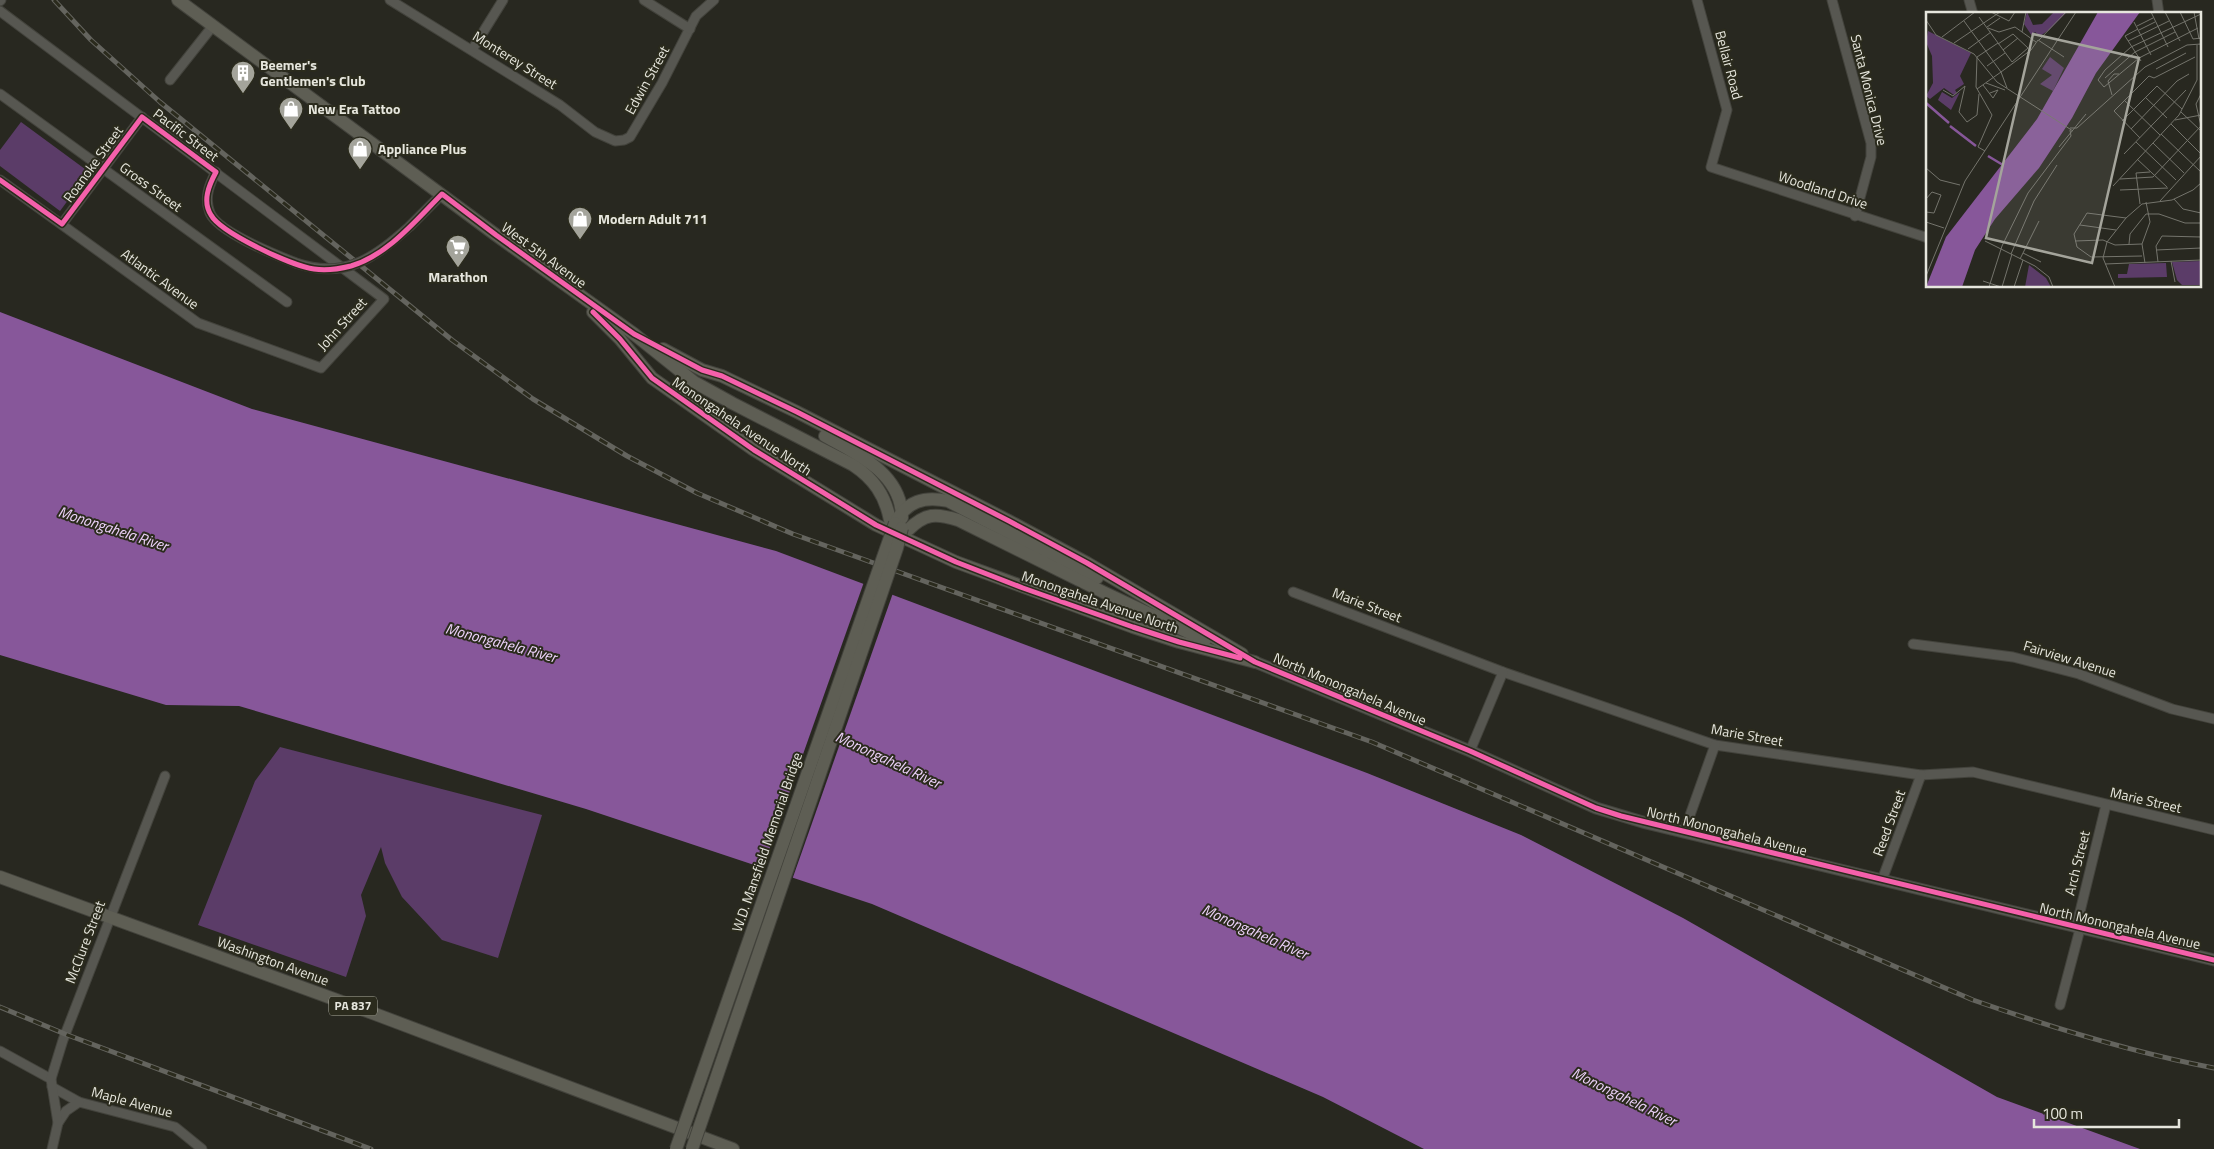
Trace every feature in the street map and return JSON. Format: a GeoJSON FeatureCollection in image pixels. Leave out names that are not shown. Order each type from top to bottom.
{"type":"FeatureCollection","features":[{"type":"Feature","properties":{"kind":"main road","name":"West 5th Avenue"},"geometry":{"type":"LineString","coordinates":[[178,0],[212,27],[442,194],[488,230],[634,334]]}},
{"type":"Feature","properties":{"kind":"main road","name":"Monongahela Avenue North"},"geometry":{"type":"LineString","coordinates":[[569,288],[620,339],[652,378],[754,450],[876,525],[956,562],[1124,624],[1179,642],[1255,662]]}},
{"type":"Feature","properties":{"kind":"main road","name":"Monongahela Avenue North"},"geometry":{"type":"LineString","coordinates":[[634,334],[702,370],[730,380],[952,491],[1087,562],[1255,662]]}},
{"type":"Feature","properties":{"kind":"main road"},"geometry":{"type":"LineString","coordinates":[[634,334],[694,382],[868,476],[878,487],[898,525],[892,547]]}},
{"type":"Feature","properties":{"kind":"main road"},"geometry":{"type":"LineString","coordinates":[[702,370],[744,395],[868,459],[883,473],[896,492],[902,511],[892,547]]}},
{"type":"Feature","properties":{"kind":"main road"},"geometry":{"type":"LineString","coordinates":[[902,511],[917,502],[934,498],[948,501],[1127,593],[1161,607]]}},
{"type":"Feature","properties":{"kind":"main road"},"geometry":{"type":"LineString","coordinates":[[898,525],[929,516],[943,515],[958,520],[1173,626],[1255,662]]}},
{"type":"Feature","properties":{"kind":"main road","name":"W.D. Mansfield Memorial Bridge"},"geometry":{"type":"LineString","coordinates":[[693,1149],[702,1133],[892,547]]}},
{"type":"Feature","properties":{"kind":"main road","name":"W.D. Mansfield Memorial Bridge"},"geometry":{"type":"LineString","coordinates":[[676,1149],[892,547]]}},
{"type":"Feature","properties":{"kind":"main road","name":"North Monongahela Avenue"},"geometry":{"type":"LineString","coordinates":[[1255,662],[1470,751],[1596,808],[1684,832],[2214,960]]}},
{"type":"Feature","properties":{"kind":"main road","name":"Washington Avenue"},"geometry":{"type":"LineString","coordinates":[[0,876],[702,1133]]}},
{"type":"Feature","properties":{"kind":"main road","name":"PA 837"},"geometry":{"type":"LineString","coordinates":[[702,1133],[733,1149]]}},
{"type":"Feature","properties":{"kind":"street","name":"Monterey Street"},"geometry":{"type":"LineString","coordinates":[[390,0],[560,105],[595,132],[615,141],[624,140]]}},
{"type":"Feature","properties":{"kind":"street"},"geometry":{"type":"LineString","coordinates":[[472,50],[502,0]]}},
{"type":"Feature","properties":{"kind":"street"},"geometry":{"type":"LineString","coordinates":[[644,0],[690,29]]}},
{"type":"Feature","properties":{"kind":"street","name":"Edwin Street"},"geometry":{"type":"LineString","coordinates":[[624,140],[637,128],[696,16],[714,0]]}},
{"type":"Feature","properties":{"kind":"street","name":"Bellair Road"},"geometry":{"type":"LineString","coordinates":[[1697,0],[1727,110],[1711,167]]}},
{"type":"Feature","properties":{"kind":"street","name":"Santa Monica Drive"},"geometry":{"type":"LineString","coordinates":[[1832,0],[1871,143],[1871,157],[1855,216]]}},
{"type":"Feature","properties":{"kind":"street","name":"Pacific Street"},"geometry":{"type":"LineString","coordinates":[[0,11],[384,299]]}},
{"type":"Feature","properties":{"kind":"street"},"geometry":{"type":"LineString","coordinates":[[170,80],[212,27]]}},
{"type":"Feature","properties":{"kind":"street","name":"Gross Street"},"geometry":{"type":"LineString","coordinates":[[0,94],[287,302]]}},
{"type":"Feature","properties":{"kind":"street","name":"Roanoke Street"},"geometry":{"type":"LineString","coordinates":[[62,224],[104,170],[142,116]]}},
{"type":"Feature","properties":{"kind":"street","name":"Woodland Drive"},"geometry":{"type":"LineString","coordinates":[[1711,167],[1855,216],[1926,237]]}},
{"type":"Feature","properties":{"kind":"street"},"geometry":{"type":"LineString","coordinates":[[216,172],[209,184],[206,200],[210,214],[218,224],[259,248],[312,269],[326,270],[352,266],[385,249],[442,194]]}},
{"type":"Feature","properties":{"kind":"street","name":"Atlantic Avenue"},"geometry":{"type":"LineString","coordinates":[[0,180],[198,323],[321,368]]}},
{"type":"Feature","properties":{"kind":"street","name":"John Street"},"geometry":{"type":"LineString","coordinates":[[321,368],[384,299]]}},
{"type":"Feature","properties":{"kind":"street","name":"Marie Street"},"geometry":{"type":"LineString","coordinates":[[1293,592],[1503,672],[1715,746],[1921,775],[1973,772],[2214,830]]}},
{"type":"Feature","properties":{"kind":"street","name":"Fairview Avenue"},"geometry":{"type":"LineString","coordinates":[[1913,644],[2013,657],[2079,674],[2172,709],[2214,719]]}},
{"type":"Feature","properties":{"kind":"street"},"geometry":{"type":"LineString","coordinates":[[1470,751],[1503,672]]}},
{"type":"Feature","properties":{"kind":"street"},"geometry":{"type":"LineString","coordinates":[[1684,832],[1715,746]]}},
{"type":"Feature","properties":{"kind":"street","name":"Reed Street"},"geometry":{"type":"LineString","coordinates":[[1882,880],[1921,775]]}},
{"type":"Feature","properties":{"kind":"street","name":"McClure Street"},"geometry":{"type":"LineString","coordinates":[[58,1123],[51,1083],[65,1034],[165,776]]}},
{"type":"Feature","properties":{"kind":"street","name":"Arch Street"},"geometry":{"type":"LineString","coordinates":[[2060,1005],[2106,805]]}},
{"type":"Feature","properties":{"kind":"street","name":"Maple Avenue"},"geometry":{"type":"LineString","coordinates":[[0,1051],[79,1102],[175,1127],[202,1149]]}},
{"type":"Feature","properties":{"kind":"street","name":"McClure Street"},"geometry":{"type":"LineString","coordinates":[[52,1149],[58,1123],[66,1111],[79,1102]]}},
{"type":"Feature","properties":{"kind":"shaded area"},"geometry":{"type":"Polygon","coordinates":[[[21,122],[89,172],[60,211],[0,166],[0,150],[21,122]]]}},
{"type":"Feature","properties":{"kind":"shaded area"},"geometry":{"type":"Polygon","coordinates":[[[280,747],[542,815],[498,958],[442,940],[402,897],[385,863],[381,847],[361,895],[366,916],[346,977],[198,925],[255,781],[280,747]]]}},
{"type":"Feature","properties":{"kind":"water","name":"Monongahela River"},"geometry":{"type":"Polygon","coordinates":[[[0,312],[252,409],[776,551],[1367,773],[1521,835],[1683,918],[1997,1097],[2140,1149],[1424,1149],[1323,1097],[872,904],[586,809],[239,706],[166,705],[0,655],[0,312]]]}},
{"type":"Feature","properties":{"kind":"pier"},"geometry":{"type":"Polygon","coordinates":[[[864,582],[893,593],[792,880],[762,870],[864,582]]]}},
{"type":"Feature","properties":{"kind":"railway"},"geometry":{"type":"LineString","coordinates":[[54,0],[91,40],[160,102],[452,340],[533,399],[627,456],[697,493],[793,534],[1372,742],[1973,1000],[2092,1038],[2153,1055],[2214,1068]]}},
{"type":"Feature","properties":{"kind":"railway"},"geometry":{"type":"LineString","coordinates":[[0,1007],[65,1034],[371,1149]]}},
{"type":"Feature","properties":{"kind":"cycle path"},"geometry":{"type":"LineString","coordinates":[[0,180],[62,224],[142,117],[216,172],[209,188],[207,204],[208,210],[217,222],[228,231],[258,248],[304,267],[323,270],[351,266],[377,254],[401,236],[442,194],[634,334],[702,370],[722,376],[797,412],[1009,521],[1087,563],[1255,662],[1470,751],[1596,808],[1621,816],[2214,960]]}},
{"type":"Feature","properties":{"kind":"cycle path"},"geometry":{"type":"LineString","coordinates":[[593,312],[620,339],[652,378],[754,450],[876,525],[956,562],[1023,588],[1179,642],[1240,658]]}},
{"type":"Feature","properties":{"kind":"place","name":"Beemer's Gentlemen's Club"},"geometry":{"type":"Point","coordinates":[243,94]}},
{"type":"Feature","properties":{"kind":"place","name":"New Era Tattoo"},"geometry":{"type":"Point","coordinates":[291,130]}},
{"type":"Feature","properties":{"kind":"place","name":"Appliance Plus"},"geometry":{"type":"Point","coordinates":[360,170]}},
{"type":"Feature","properties":{"kind":"place","name":"Modern Adult 711"},"geometry":{"type":"Point","coordinates":[580,240]}},
{"type":"Feature","properties":{"kind":"place","name":"Marathon"},"geometry":{"type":"Point","coordinates":[458,268]}}]}
